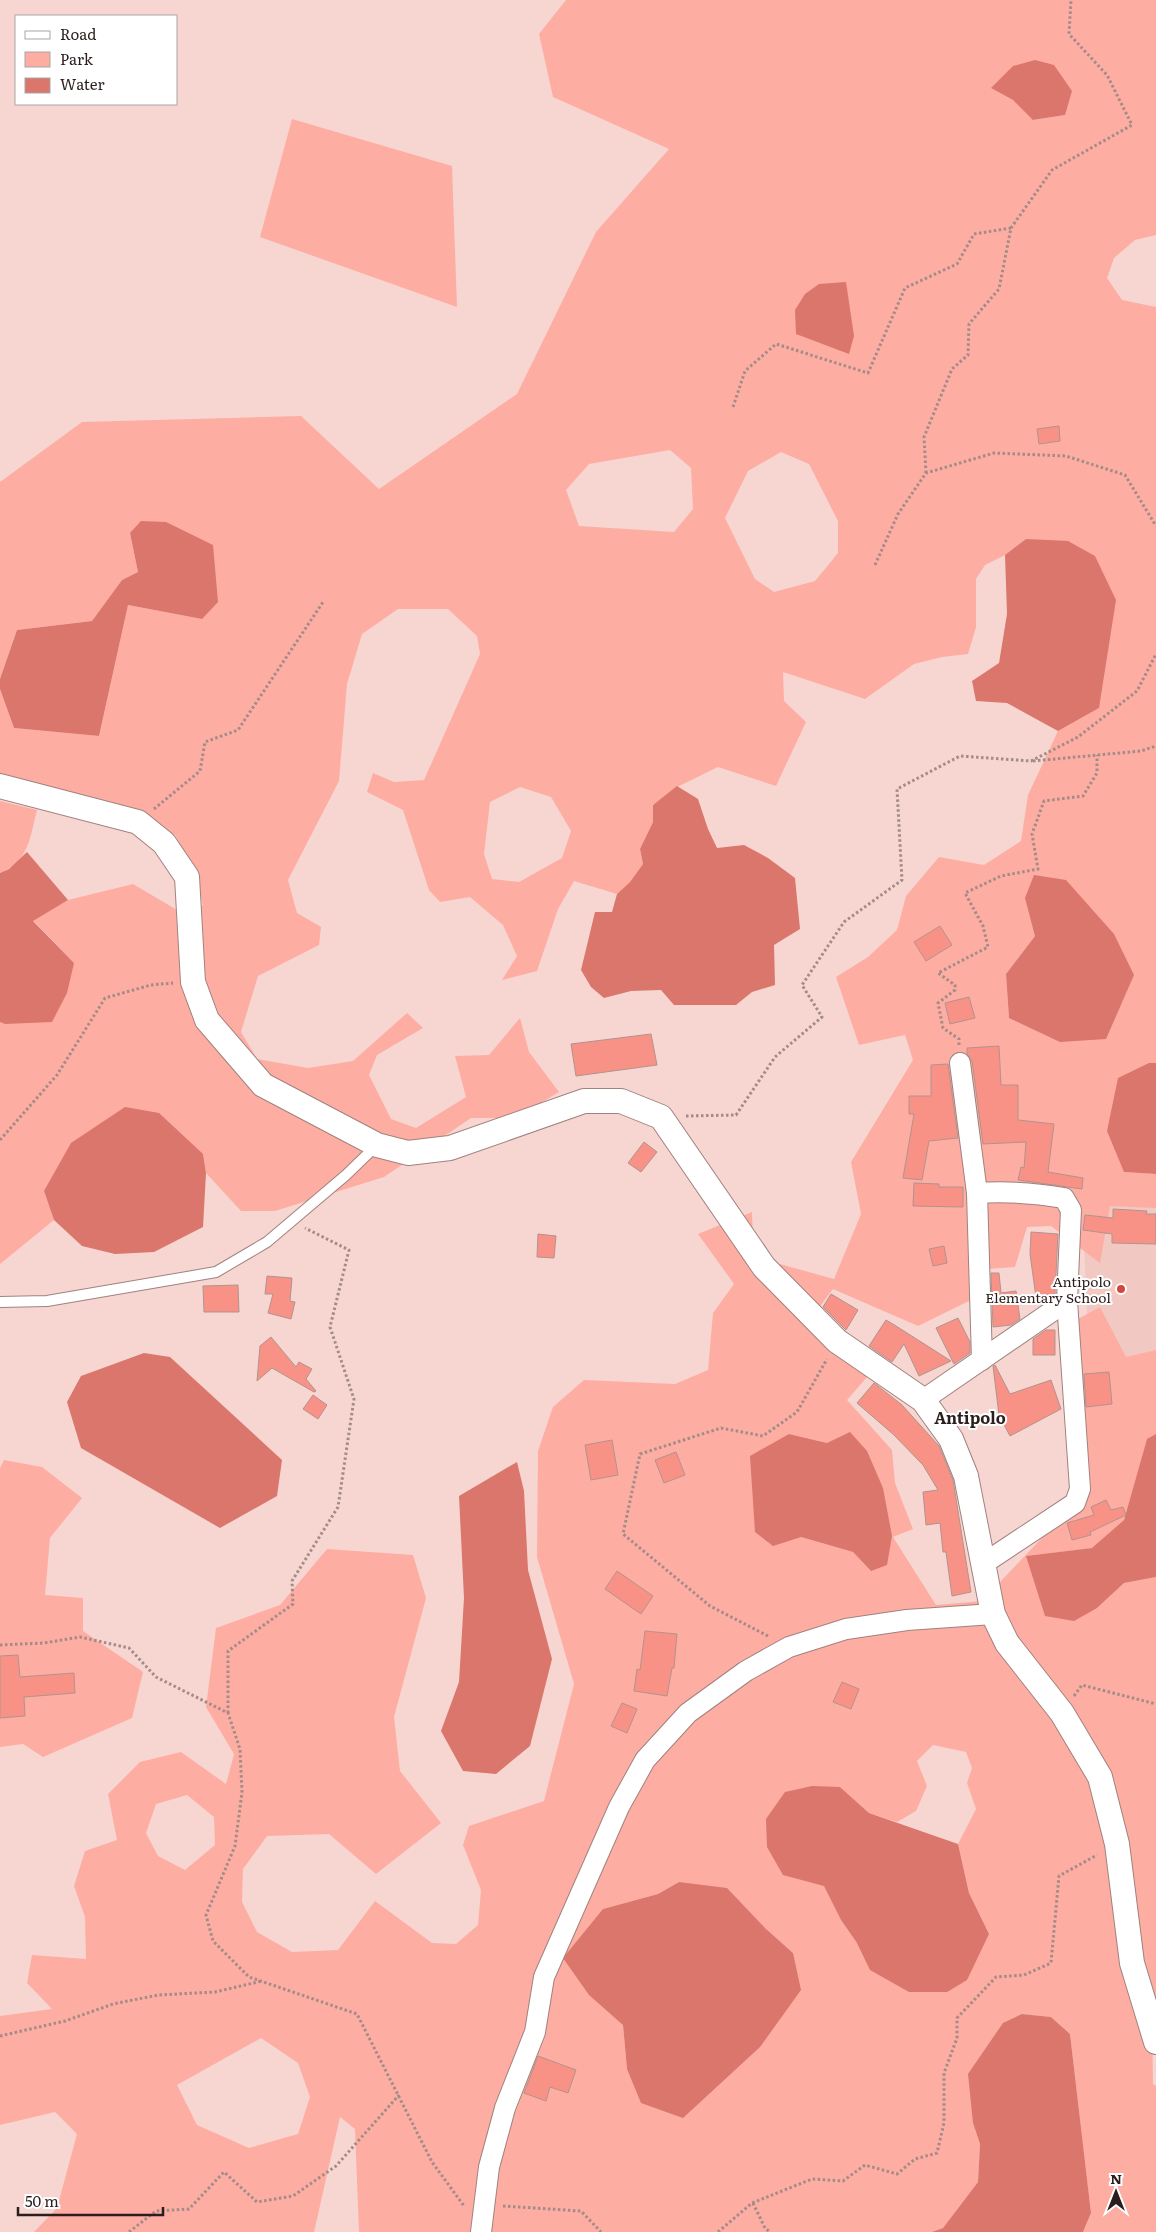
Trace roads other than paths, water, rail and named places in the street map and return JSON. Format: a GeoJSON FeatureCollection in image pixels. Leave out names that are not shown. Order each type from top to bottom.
{"type":"FeatureCollection","features":[{"type":"Feature","properties":{"kind":"street"},"geometry":{"type":"LineString","coordinates":[[0,786],[138,822],[164,843],[187,877],[193,982],[207,1020],[263,1085],[377,1145],[408,1153],[450,1148],[584,1101],[621,1101],[661,1116],[764,1267],[837,1341],[923,1400],[951,1439],[966,1476],[993,1614],[1007,1643],[1062,1713],[1100,1776],[1117,1844],[1132,1963],[1152,2034],[1156,2042]]}},
{"type":"Feature","properties":{"kind":"street"},"geometry":{"type":"LineString","coordinates":[[960,1064],[977,1193],[982,1360]]}},
{"type":"Feature","properties":{"kind":"street"},"geometry":{"type":"LineString","coordinates":[[977,1193],[1043,1194],[1064,1198],[1071,1210],[1067,1301],[1080,1489],[1075,1503],[983,1564]]}},
{"type":"Feature","properties":{"kind":"street"},"geometry":{"type":"LineString","coordinates":[[923,1400],[1067,1301]]}},
{"type":"Feature","properties":{"kind":"street"},"geometry":{"type":"LineString","coordinates":[[481,2232],[475,2208],[505,2108],[535,2032],[544,1977],[619,1807],[645,1760],[688,1713],[746,1672],[789,1647],[846,1629],[907,1620],[993,1614]]}},
{"type":"Feature","properties":{"kind":"lane"},"geometry":{"type":"LineString","coordinates":[[0,1302],[48,1301],[216,1272],[267,1242],[346,1175],[377,1145]]}},
{"type":"Feature","properties":{"kind":"water"},"geometry":{"type":"Polygon","coordinates":[[[1035,60],[1054,65],[1072,91],[1065,115],[1033,120],[1013,100],[991,88],[1013,66],[1035,60]]]}},
{"type":"Feature","properties":{"kind":"water"},"geometry":{"type":"Polygon","coordinates":[[[846,282],[854,336],[849,354],[796,334],[795,310],[805,294],[819,284],[846,282]]]}},
{"type":"Feature","properties":{"kind":"water"},"geometry":{"type":"Polygon","coordinates":[[[141,521],[166,522],[213,545],[218,602],[202,619],[128,605],[99,736],[14,728],[0,689],[0,679],[17,630],[92,621],[122,580],[138,572],[130,533],[141,521]]]}},
{"type":"Feature","properties":{"kind":"water"},"geometry":{"type":"Polygon","coordinates":[[[1026,539],[1068,541],[1095,556],[1116,600],[1099,708],[1058,731],[1007,703],[976,701],[972,681],[999,663],[1007,614],[1005,555],[1026,539]]]}},
{"type":"Feature","properties":{"kind":"water"},"geometry":{"type":"Polygon","coordinates":[[[677,786],[698,799],[708,829],[717,848],[744,845],[768,858],[795,878],[800,929],[774,945],[775,985],[752,992],[736,1005],[674,1005],[661,990],[631,991],[604,998],[591,987],[581,970],[595,912],[612,912],[617,894],[630,882],[643,864],[640,849],[653,822],[653,805],[677,786]]]}},
{"type":"Feature","properties":{"kind":"water"},"geometry":{"type":"Polygon","coordinates":[[[27,852],[68,900],[33,921],[74,963],[67,993],[52,1022],[5,1024],[0,1022],[0,873],[9,869],[27,852]]]}},
{"type":"Feature","properties":{"kind":"water"},"geometry":{"type":"Polygon","coordinates":[[[1034,875],[1066,880],[1114,934],[1134,975],[1106,1039],[1060,1042],[1009,1018],[1006,974],[1035,936],[1025,898],[1034,875]]]}},
{"type":"Feature","properties":{"kind":"water"},"geometry":{"type":"Polygon","coordinates":[[[1149,1063],[1156,1063],[1156,1174],[1124,1172],[1107,1131],[1118,1078],[1149,1063]]]}},
{"type":"Feature","properties":{"kind":"water"},"geometry":{"type":"Polygon","coordinates":[[[125,1107],[159,1113],[203,1154],[206,1173],[203,1227],[154,1252],[115,1254],[82,1246],[54,1220],[44,1191],[71,1143],[125,1107]]]}},
{"type":"Feature","properties":{"kind":"water"},"geometry":{"type":"Polygon","coordinates":[[[144,1353],[170,1357],[282,1460],[277,1496],[220,1528],[81,1448],[67,1402],[81,1376],[144,1353]]]}},
{"type":"Feature","properties":{"kind":"water"},"geometry":{"type":"Polygon","coordinates":[[[850,1432],[867,1451],[883,1488],[892,1536],[887,1565],[871,1571],[853,1552],[801,1537],[773,1546],[755,1532],[750,1456],[789,1434],[827,1443],[850,1432]]]}},
{"type":"Feature","properties":{"kind":"water"},"geometry":{"type":"Polygon","coordinates":[[[1156,1434],[1156,1577],[1124,1583],[1097,1608],[1074,1621],[1045,1616],[1026,1556],[1092,1548],[1124,1520],[1147,1439],[1156,1434]]]}},
{"type":"Feature","properties":{"kind":"water"},"geometry":{"type":"Polygon","coordinates":[[[517,1462],[524,1491],[528,1570],[552,1659],[530,1746],[496,1774],[463,1771],[441,1731],[459,1682],[464,1598],[459,1496],[517,1462]]]}},
{"type":"Feature","properties":{"kind":"water"},"geometry":{"type":"Polygon","coordinates":[[[812,1786],[840,1787],[869,1813],[958,1844],[969,1893],[989,1934],[967,1980],[947,1992],[909,1992],[870,1970],[857,1943],[841,1920],[824,1886],[783,1875],[767,1847],[766,1819],[785,1792],[812,1786]]]}},
{"type":"Feature","properties":{"kind":"water"},"geometry":{"type":"Polygon","coordinates":[[[679,1882],[727,1888],[765,1928],[793,1953],[801,1990],[760,2047],[683,2118],[641,2103],[627,2069],[623,2025],[589,1995],[563,1958],[603,1909],[658,1894],[679,1882]]]}},
{"type":"Feature","properties":{"kind":"water"},"geometry":{"type":"Polygon","coordinates":[[[1022,2014],[1051,2017],[1070,2034],[1091,2213],[1083,2232],[932,2232],[943,2228],[978,2182],[980,2144],[973,2123],[968,2074],[1003,2023],[1022,2014]]]}},
{"type":"Feature","properties":{"kind":"place","name":"Antipolo Elementary School"},"geometry":{"type":"Point","coordinates":[1121,1289]}},
{"type":"Feature","properties":{"kind":"district","name":"Antipolo"},"geometry":{"type":"Point","coordinates":[970,1417]}}]}
